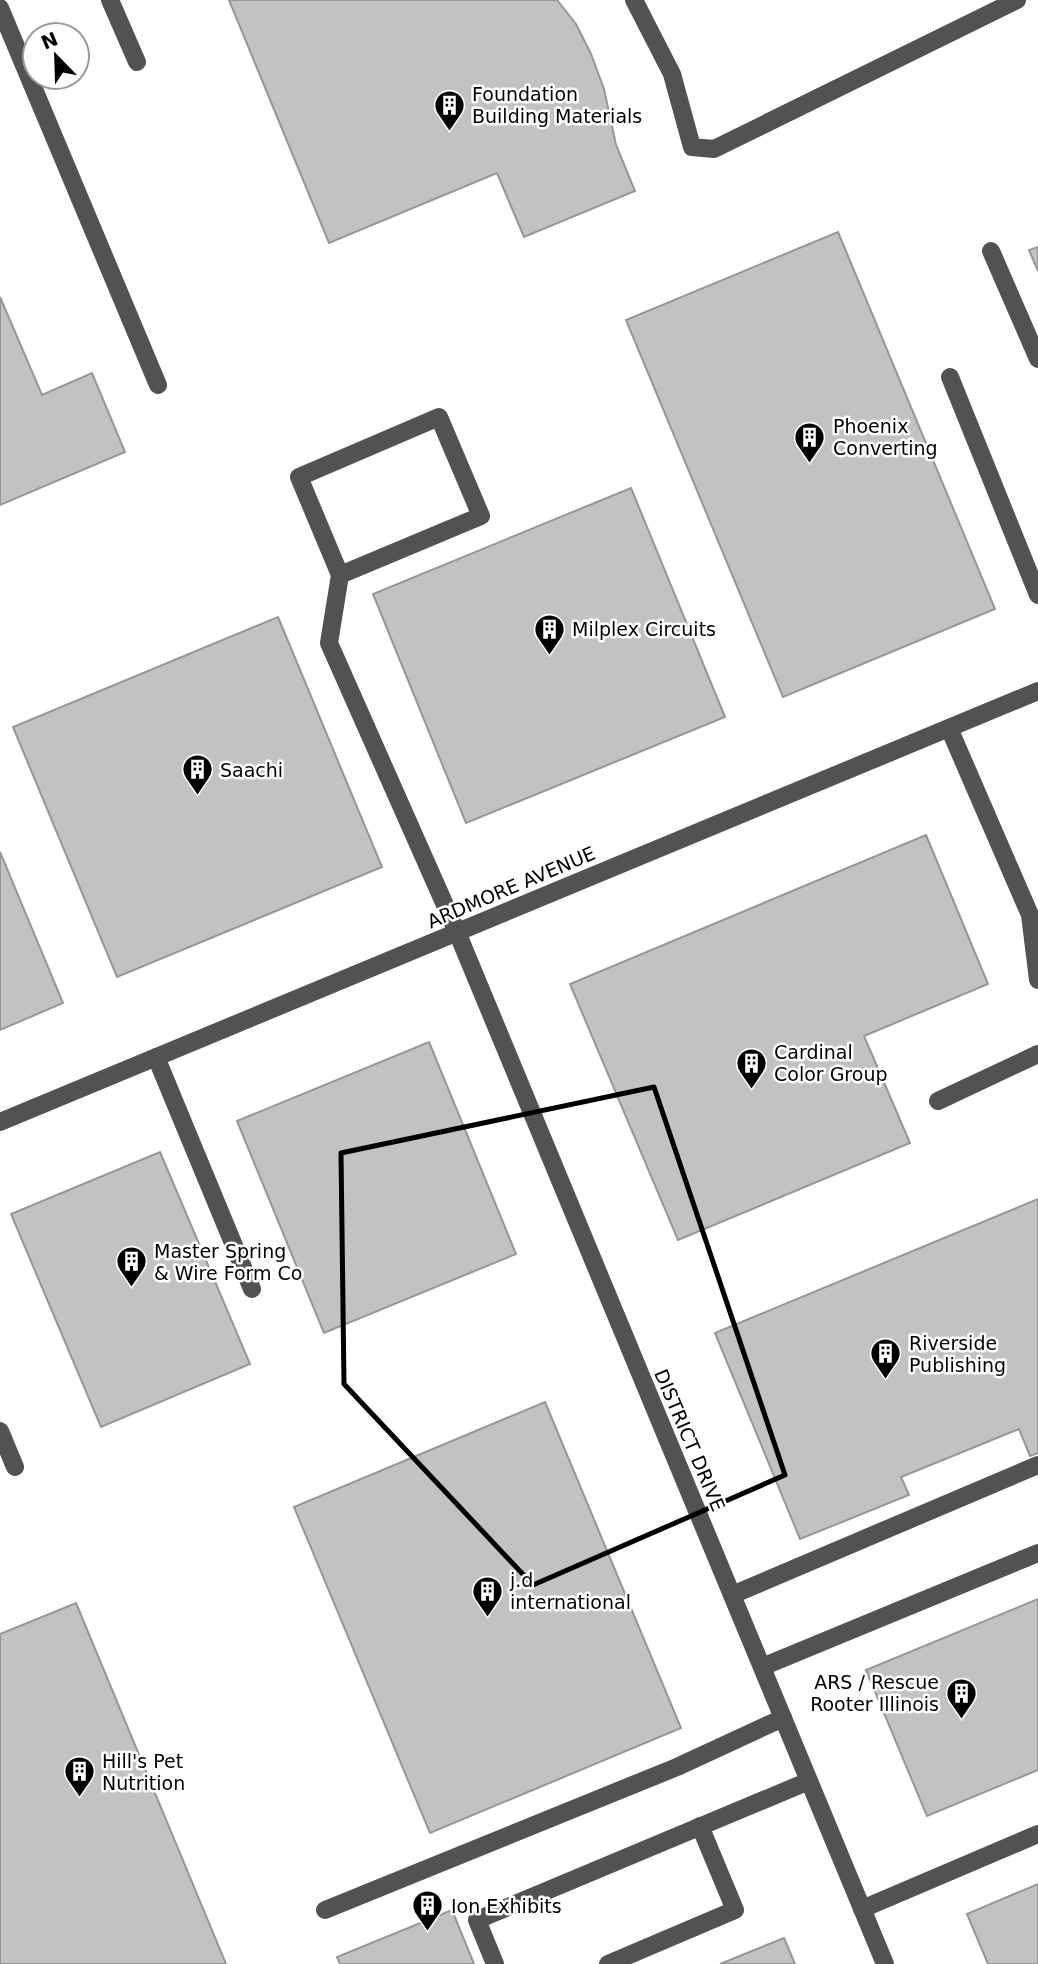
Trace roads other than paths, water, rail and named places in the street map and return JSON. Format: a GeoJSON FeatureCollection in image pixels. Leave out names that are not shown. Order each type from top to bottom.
{"type":"FeatureCollection","features":[{"type":"Feature","properties":{"kind":"street"},"geometry":{"type":"LineString","coordinates":[[110,0],[137,62]]}},
{"type":"Feature","properties":{"kind":"street"},"geometry":{"type":"LineString","coordinates":[[634,0],[672,74],[692,147],[714,149],[1017,0]]}},
{"type":"Feature","properties":{"kind":"street"},"geometry":{"type":"LineString","coordinates":[[0,8],[158,385]]}},
{"type":"Feature","properties":{"kind":"street"},"geometry":{"type":"LineString","coordinates":[[991,251],[1038,359]]}},
{"type":"Feature","properties":{"kind":"street"},"geometry":{"type":"LineString","coordinates":[[950,377],[1038,595]]}},
{"type":"Feature","properties":{"kind":"street"},"geometry":{"type":"LineString","coordinates":[[439,417],[481,516],[340,575],[299,477],[439,417]]}},
{"type":"Feature","properties":{"kind":"street","name":"DISTRICT DRIVE"},"geometry":{"type":"LineString","coordinates":[[340,575],[329,643],[457,932],[885,1964]]}},
{"type":"Feature","properties":{"kind":"street","name":"ARDMORE AVENUE"},"geometry":{"type":"LineString","coordinates":[[0,1122],[1038,691]]}},
{"type":"Feature","properties":{"kind":"street"},"geometry":{"type":"LineString","coordinates":[[948,728],[1030,915],[1038,980]]}},
{"type":"Feature","properties":{"kind":"street"},"geometry":{"type":"LineString","coordinates":[[938,1101],[1038,1054]]}},
{"type":"Feature","properties":{"kind":"street"},"geometry":{"type":"LineString","coordinates":[[156,1057],[252,1289]]}},
{"type":"Feature","properties":{"kind":"street"},"geometry":{"type":"LineString","coordinates":[[0,1431],[15,1467]]}},
{"type":"Feature","properties":{"kind":"street"},"geometry":{"type":"LineString","coordinates":[[732,1595],[1038,1465]]}},
{"type":"Feature","properties":{"kind":"street"},"geometry":{"type":"LineString","coordinates":[[762,1667],[1038,1553]]}},
{"type":"Feature","properties":{"kind":"street"},"geometry":{"type":"LineString","coordinates":[[325,1910],[677,1767],[783,1718]]}},
{"type":"Feature","properties":{"kind":"street"},"geometry":{"type":"LineString","coordinates":[[495,1964],[477,1920],[809,1781]]}},
{"type":"Feature","properties":{"kind":"street"},"geometry":{"type":"LineString","coordinates":[[608,1964],[735,1910],[700,1826]]}},
{"type":"Feature","properties":{"kind":"street"},"geometry":{"type":"LineString","coordinates":[[862,1909],[1038,1834]]}},
{"type":"Feature","properties":{"kind":"place","name":"Foundation Building Materials"},"geometry":{"type":"Point","coordinates":[449,132]}},
{"type":"Feature","properties":{"kind":"place","name":"Phoenix Converting"},"geometry":{"type":"Point","coordinates":[810,464]}},
{"type":"Feature","properties":{"kind":"place","name":"Milplex Circuits"},"geometry":{"type":"Point","coordinates":[549,656]}},
{"type":"Feature","properties":{"kind":"place","name":"Saachi"},"geometry":{"type":"Point","coordinates":[197,797]}},
{"type":"Feature","properties":{"kind":"place","name":"Cardinal Color Group"},"geometry":{"type":"Point","coordinates":[751,1090]}},
{"type":"Feature","properties":{"kind":"place","name":"Master Spring & Wire Form Co"},"geometry":{"type":"Point","coordinates":[131,1289]}},
{"type":"Feature","properties":{"kind":"place","name":"Riverside Publishing"},"geometry":{"type":"Point","coordinates":[886,1381]}},
{"type":"Feature","properties":{"kind":"place","name":"j.d international"},"geometry":{"type":"Point","coordinates":[487,1618]}},
{"type":"Feature","properties":{"kind":"place","name":"ARS / Rescue Rooter Illinois"},"geometry":{"type":"Point","coordinates":[962,1720]}},
{"type":"Feature","properties":{"kind":"place","name":"Hill's Pet Nutrition"},"geometry":{"type":"Point","coordinates":[79,1799]}},
{"type":"Feature","properties":{"kind":"place","name":"Ion Exhibits"},"geometry":{"type":"Point","coordinates":[428,1933]}}]}
